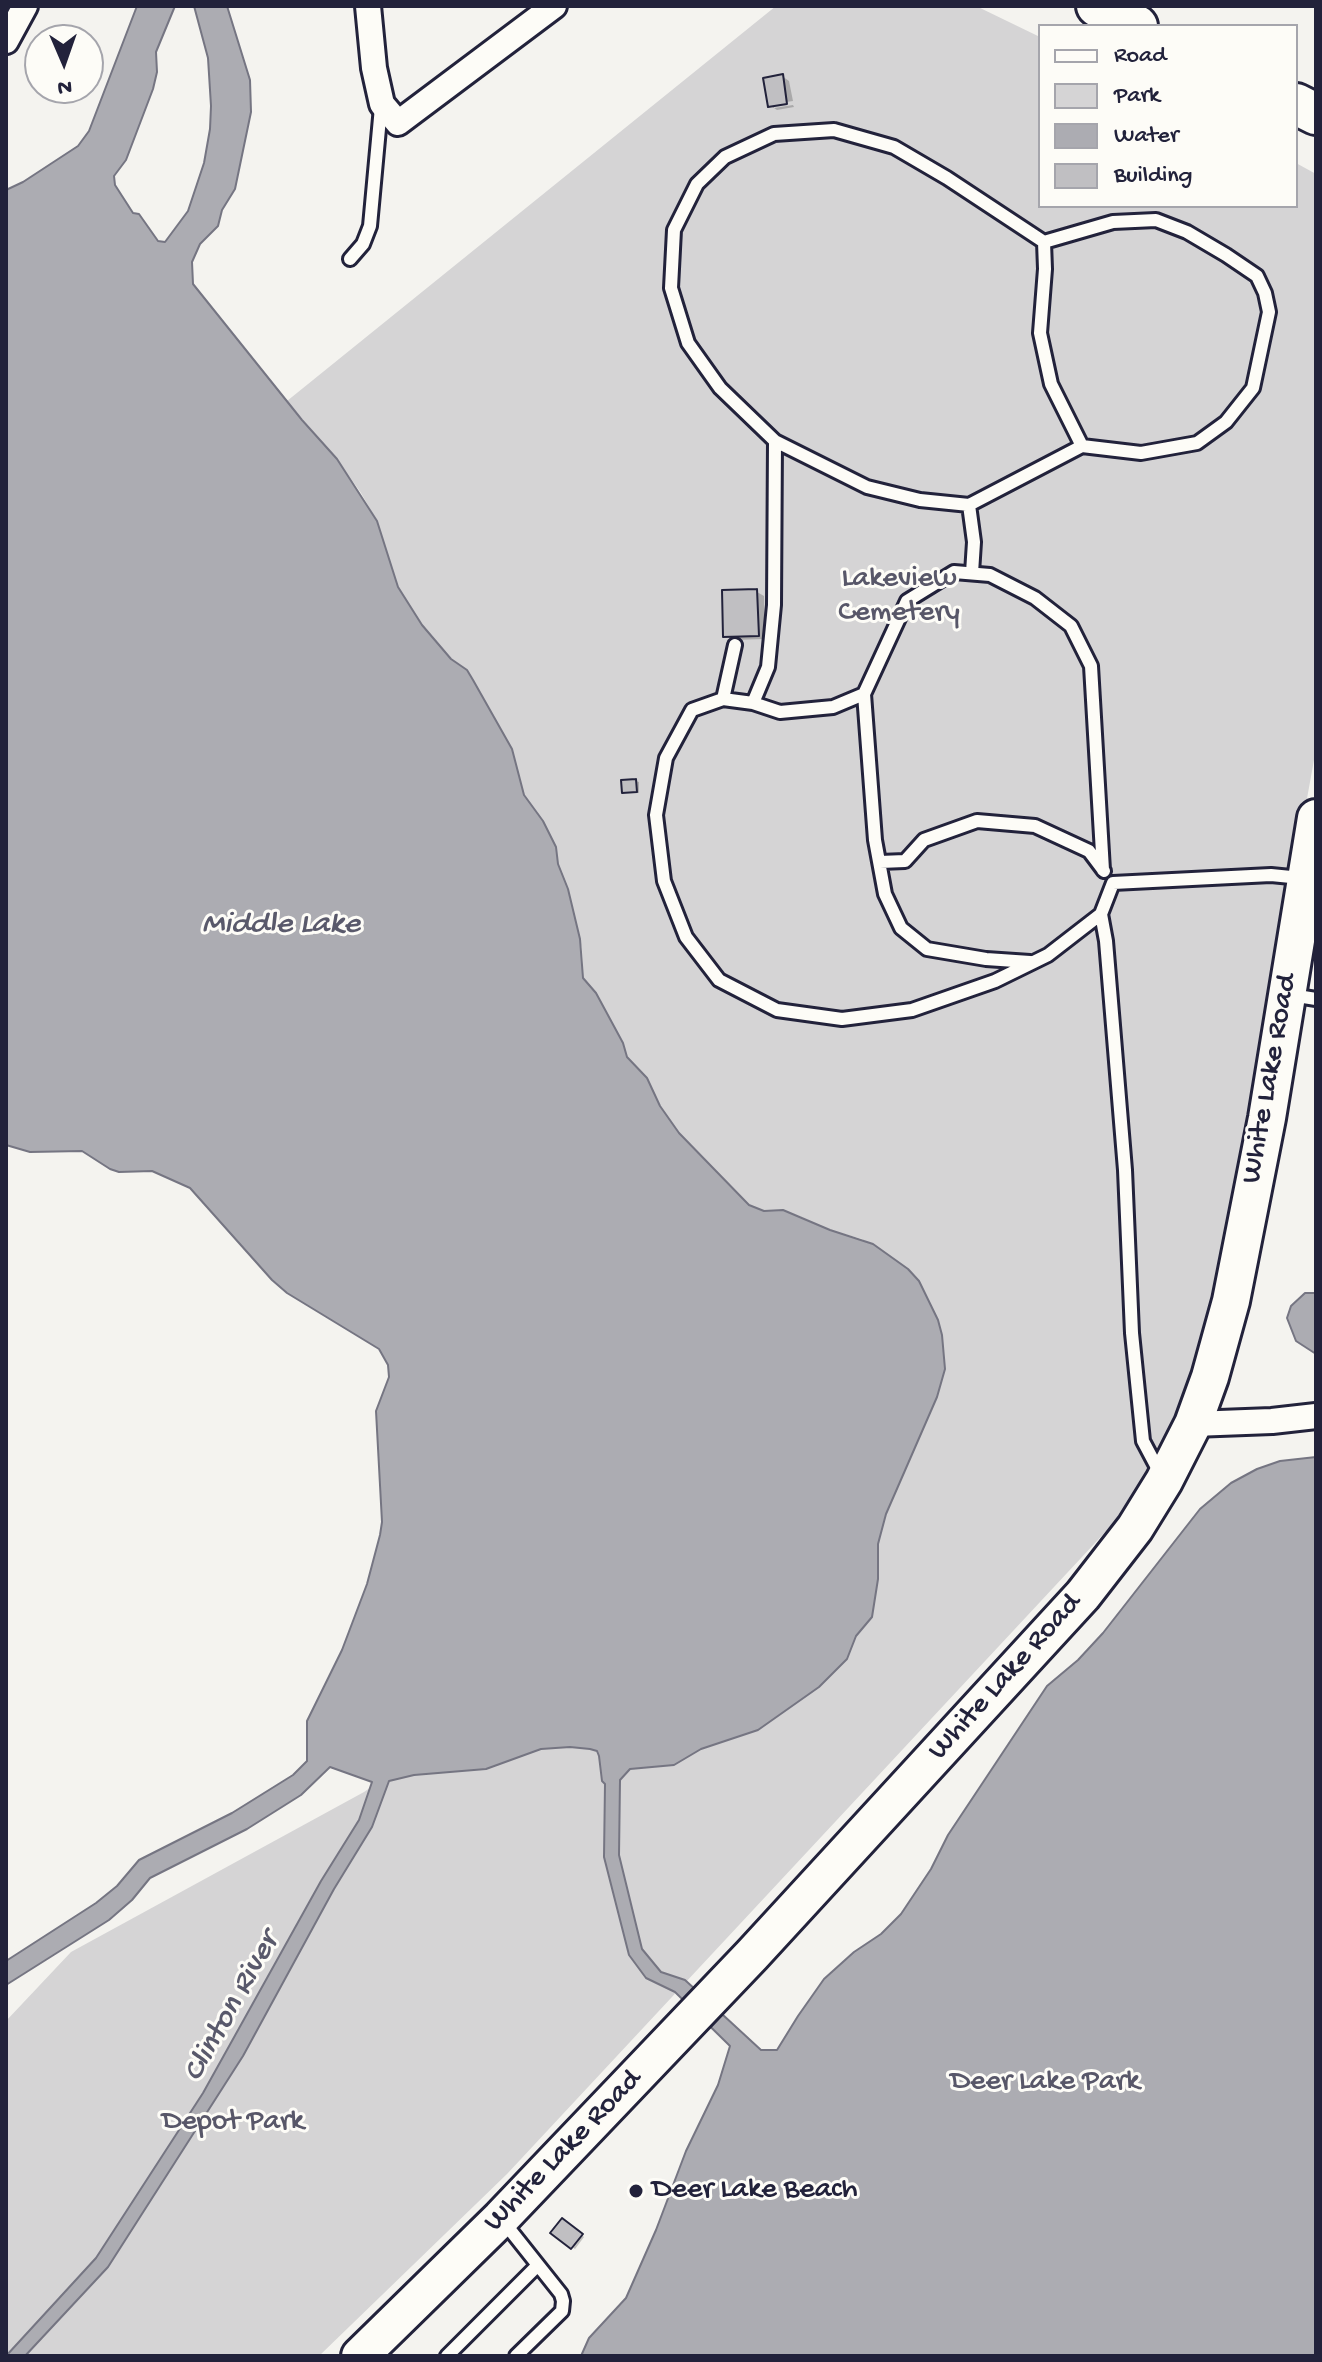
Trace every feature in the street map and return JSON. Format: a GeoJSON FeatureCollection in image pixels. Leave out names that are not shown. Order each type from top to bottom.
{"type":"FeatureCollection","features":[{"type":"Feature","properties":{"kind":"main road"},"geometry":{"type":"LineString","coordinates":[[1097,6],[1133,24]]}},
{"type":"Feature","properties":{"kind":"main road"},"geometry":{"type":"LineString","coordinates":[[1298,105],[1316,114]]}},
{"type":"Feature","properties":{"kind":"street"},"geometry":{"type":"LineString","coordinates":[[6,41],[25,6]]}},
{"type":"Feature","properties":{"kind":"street"},"geometry":{"type":"LineString","coordinates":[[368,6],[374,68],[382,104],[398,123],[554,6]]}},
{"type":"Feature","properties":{"kind":"street","name":"White Lake Road"},"geometry":{"type":"LineString","coordinates":[[360,2356],[501,2218],[704,2006],[1083,1595],[1135,1528],[1164,1481],[1193,1424],[1231,1301],[1267,1118],[1301,996],[1305,878],[1316,818]]}},
{"type":"Feature","properties":{"kind":"street"},"geometry":{"type":"LineString","coordinates":[[1193,1424],[1316,1416]]}},
{"type":"Feature","properties":{"kind":"lane"},"geometry":{"type":"LineString","coordinates":[[350,259],[363,244],[370,226],[382,104]]}},
{"type":"Feature","properties":{"kind":"lane"},"geometry":{"type":"LineString","coordinates":[[834,130],[894,147],[1044,242],[1113,222],[1156,220],[1187,232],[1257,276],[1269,312],[1253,388],[1226,422],[1197,443],[1141,453],[1082,446],[969,505],[920,500],[867,487],[775,441],[720,388],[688,343],[671,288],[674,230],[697,184],[725,157],[774,134],[834,130]]}},
{"type":"Feature","properties":{"kind":"lane"},"geometry":{"type":"LineString","coordinates":[[1044,242],[1040,333],[1051,384],[1082,446]]}},
{"type":"Feature","properties":{"kind":"lane"},"geometry":{"type":"LineString","coordinates":[[753,703],[768,667],[774,605],[775,441]]}},
{"type":"Feature","properties":{"kind":"lane"},"geometry":{"type":"LineString","coordinates":[[969,505],[974,542],[972,573]]}},
{"type":"Feature","properties":{"kind":"lane"},"geometry":{"type":"LineString","coordinates":[[1033,963],[927,949],[901,928],[885,894],[875,840],[864,694],[907,601],[954,572],[990,575],[1035,598],[1071,626],[1091,666],[1103,870]]}},
{"type":"Feature","properties":{"kind":"lane"},"geometry":{"type":"LineString","coordinates":[[723,699],[735,645]]}},
{"type":"Feature","properties":{"kind":"lane"},"geometry":{"type":"LineString","coordinates":[[864,694],[833,707],[780,712],[753,703],[723,699],[692,710],[666,758],[656,815],[664,881],[686,937],[719,980],[777,1010],[842,1019],[912,1010],[995,981],[1048,955],[1101,914],[1113,883]]}},
{"type":"Feature","properties":{"kind":"lane"},"geometry":{"type":"LineString","coordinates":[[880,862],[905,861],[924,840],[977,821],[1035,826],[1089,851],[1113,883]]}},
{"type":"Feature","properties":{"kind":"lane"},"geometry":{"type":"LineString","coordinates":[[1113,883],[1271,875],[1305,878]]}},
{"type":"Feature","properties":{"kind":"lane"},"geometry":{"type":"LineString","coordinates":[[1101,914],[1106,941],[1125,1170],[1132,1333],[1143,1441],[1164,1481]]}},
{"type":"Feature","properties":{"kind":"lane"},"geometry":{"type":"LineString","coordinates":[[501,2218],[561,2294],[562,2311],[516,2356]]}},
{"type":"Feature","properties":{"kind":"lane"},"geometry":{"type":"LineString","coordinates":[[447,2356],[538,2265]]}},
{"type":"Feature","properties":{"kind":"green space","name":"Lakeview Cemetery"},"geometry":{"type":"Polygon","coordinates":[[[776,6],[976,6],[1038,36],[1038,208],[1298,208],[1298,164],[1316,174],[1316,749],[1205,1359],[1140,1502],[1109,1528],[507,2174],[319,2356],[6,2356],[6,2021],[71,1952],[364,1792],[937,1397],[888,1256],[862,1239],[830,1230],[783,1210],[763,1211],[749,1205],[679,1133],[660,1106],[647,1078],[631,1064],[596,993],[583,978],[582,949],[556,847],[543,821],[524,795],[498,725],[467,670],[451,659],[422,625],[398,587],[377,521],[361,493],[337,459],[287,401],[776,6]]]}},
{"type":"Feature","properties":{"kind":"water","name":"Middle Lake"},"geometry":{"type":"Polygon","coordinates":[[[137,6],[175,6],[156,52],[157,72],[153,89],[126,160],[114,176],[115,185],[133,213],[139,214],[158,241],[165,242],[188,211],[204,163],[210,129],[208,58],[194,6],[227,6],[250,80],[251,112],[235,189],[222,210],[218,226],[200,244],[192,262],[193,284],[337,459],[377,521],[398,587],[422,625],[451,659],[467,670],[512,749],[524,795],[543,821],[556,847],[580,939],[583,978],[596,993],[623,1043],[627,1057],[647,1078],[660,1106],[679,1133],[749,1205],[764,1211],[783,1210],[873,1244],[908,1269],[919,1281],[938,1320],[945,1369],[937,1397],[886,1514],[878,1544],[878,1579],[872,1617],[856,1636],[847,1659],[819,1687],[758,1730],[701,1749],[674,1765],[630,1769],[620,1780],[619,1855],[642,1949],[661,1972],[685,1980],[761,2050],[777,2050],[824,1979],[901,1914],[931,1869],[948,1835],[1047,1686],[1078,1660],[1103,1633],[1200,1509],[1231,1483],[1257,1469],[1280,1461],[1316,1457],[1316,2356],[581,2356],[589,2338],[626,2298],[686,2151],[718,2085],[730,2046],[675,1992],[646,1978],[629,1955],[604,1857],[605,1784],[599,1756],[597,1751],[570,1747],[541,1749],[486,1769],[414,1775],[389,1781],[372,1827],[334,1889],[243,2056],[108,2267],[25,2356],[6,2356],[96,2258],[203,2093],[321,1881],[359,1820],[372,1782],[330,1767],[301,1795],[247,1829],[150,1878],[132,1900],[109,1920],[6,1985],[6,1961],[96,1903],[117,1886],[139,1860],[232,1813],[293,1775],[307,1761],[307,1721],[342,1650],[367,1584],[382,1522],[376,1411],[389,1377],[388,1365],[379,1349],[287,1293],[190,1188],[152,1171],[119,1172],[110,1169],[82,1151],[30,1152],[6,1145],[6,190],[78,146],[89,131],[99,104],[104,104],[104,92],[137,6]]]}},
{"type":"Feature","properties":{"kind":"water"},"geometry":{"type":"Polygon","coordinates":[[[1305,1293],[1316,1293],[1316,1354],[1296,1341],[1287,1318],[1291,1306],[1305,1293]]]}},
{"type":"Feature","properties":{"kind":"building"},"geometry":{"type":"Polygon","coordinates":[[[783,74],[787,104],[768,107],[763,78],[783,74]]]}},
{"type":"Feature","properties":{"kind":"building"},"geometry":{"type":"Polygon","coordinates":[[[757,589],[759,636],[723,637],[722,590],[757,589]]]}},
{"type":"Feature","properties":{"kind":"building"},"geometry":{"type":"Polygon","coordinates":[[[636,779],[637,792],[622,793],[621,780],[636,779]]]}},
{"type":"Feature","properties":{"kind":"building"},"geometry":{"type":"Polygon","coordinates":[[[562,2218],[583,2234],[571,2249],[550,2233],[562,2218]]]}},
{"type":"Feature","properties":{"kind":"place","name":"Deer Lake Beach"},"geometry":{"type":"Point","coordinates":[636,2191]}},
{"type":"Feature","properties":{"kind":"water label","name":"Clinton River"},"geometry":{"type":"Point","coordinates":[233,2008]}},
{"type":"Feature","properties":{"kind":"park label","name":"Deer Lake Park"},"geometry":{"type":"Point","coordinates":[1045,2083]}},
{"type":"Feature","properties":{"kind":"park label","name":"Depot Park"},"geometry":{"type":"Point","coordinates":[233,2123]}}]}
